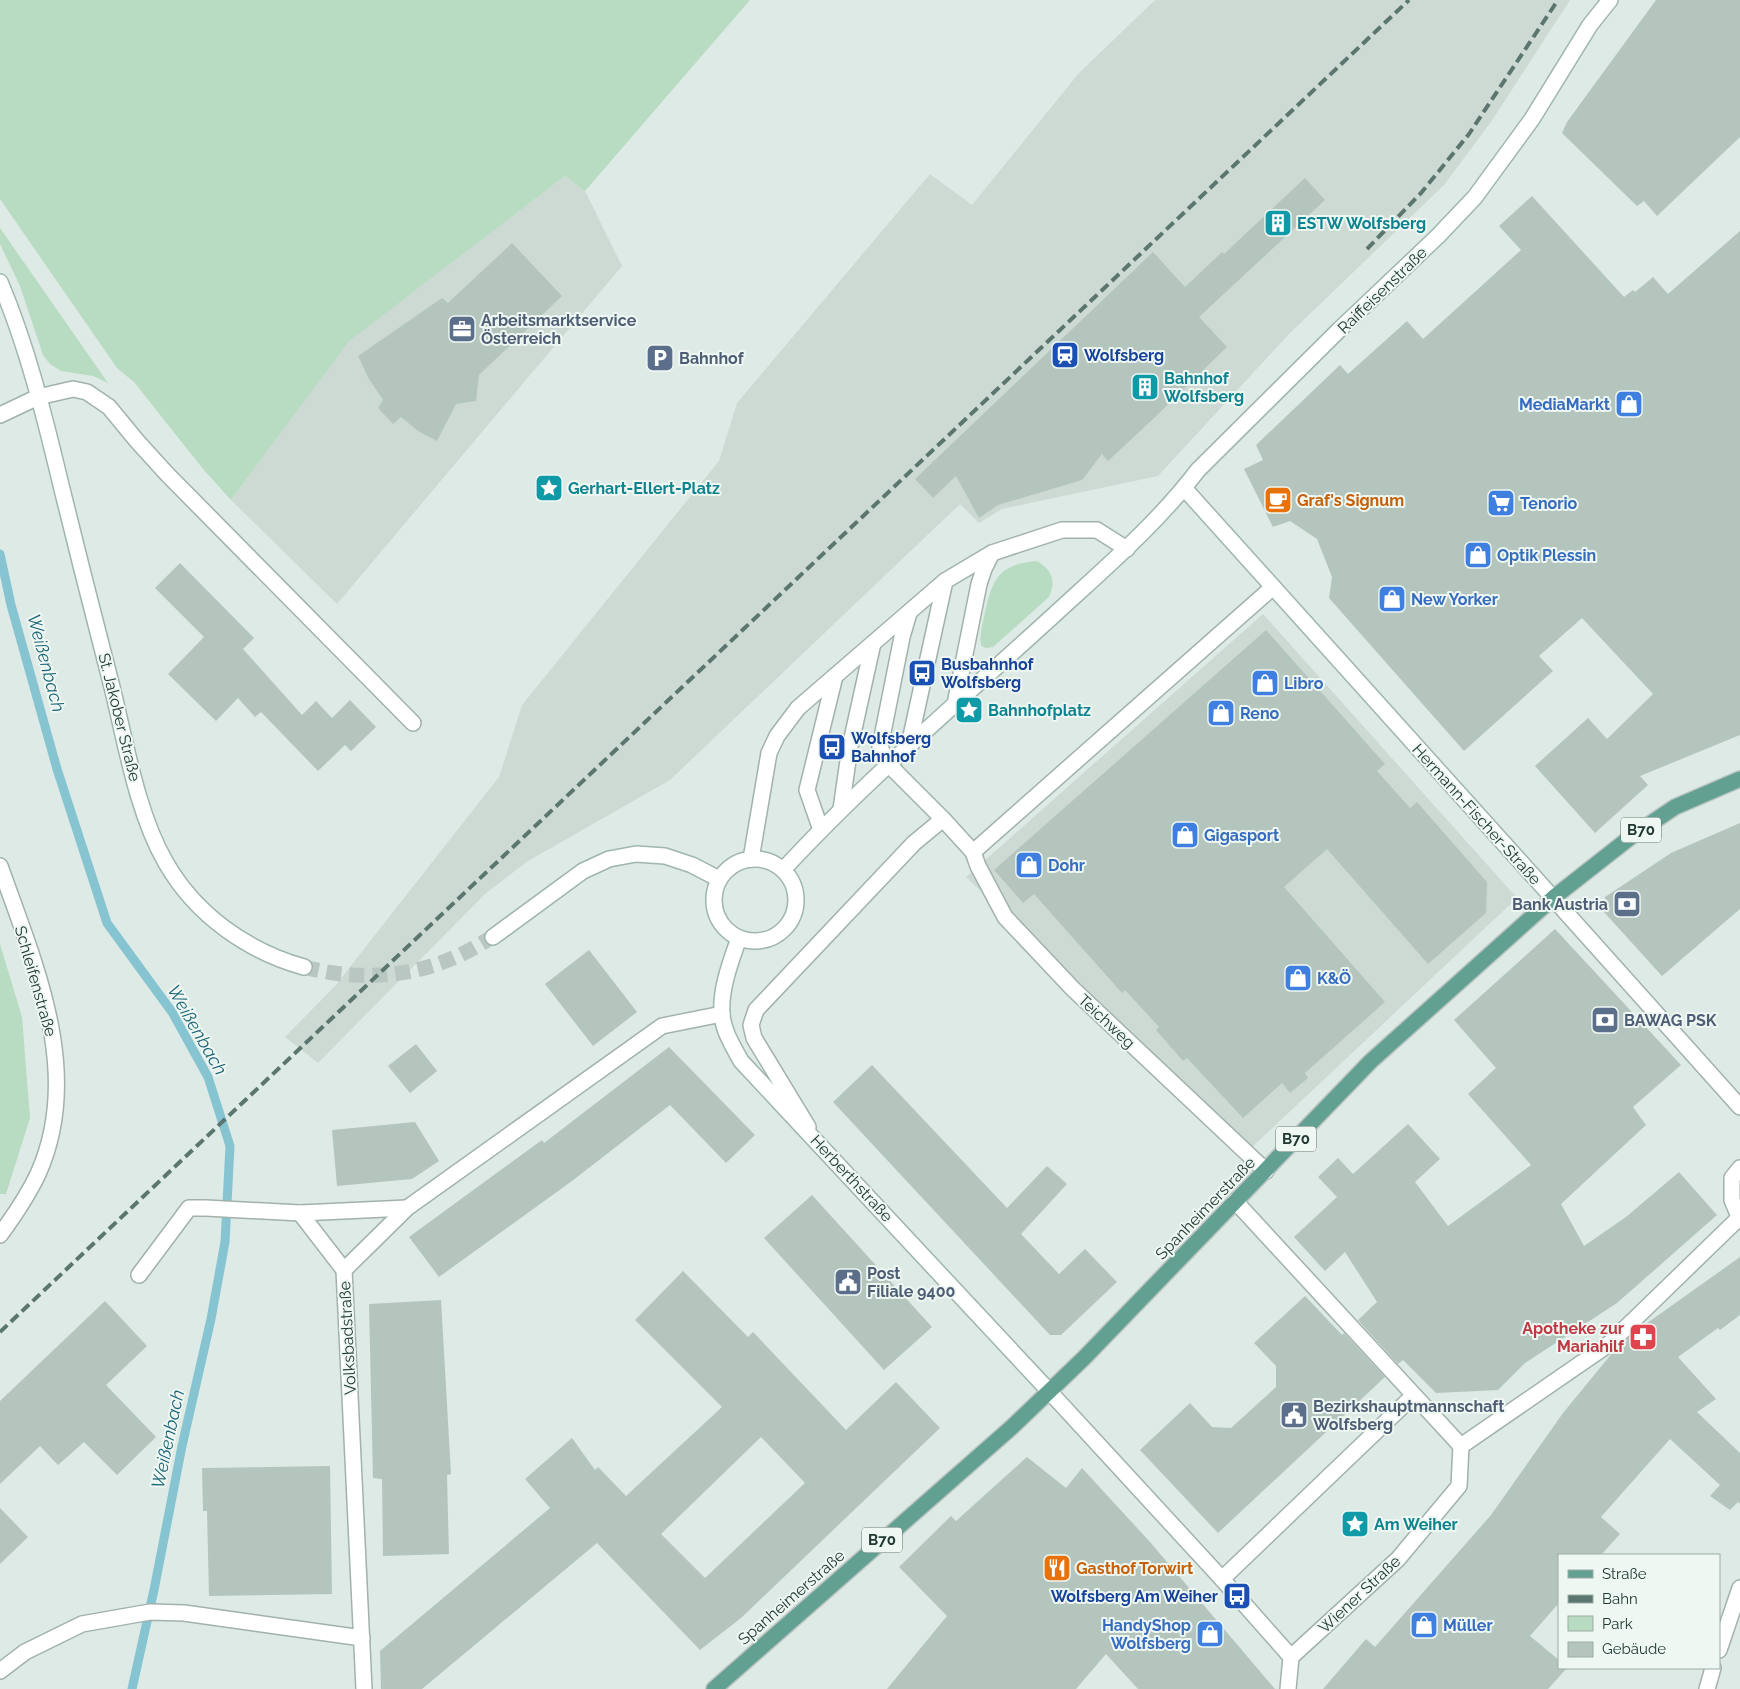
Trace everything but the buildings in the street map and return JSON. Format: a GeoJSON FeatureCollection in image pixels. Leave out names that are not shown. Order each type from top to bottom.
{"type":"FeatureCollection","features":[{"type":"Feature","properties":{"kind":"main road","name":"Spanheimerstraße"},"geometry":{"type":"LineString","coordinates":[[714,1689],[1012,1426],[1084,1358],[1371,1062],[1553,898],[1632,836],[1675,807],[1740,779]]}},
{"type":"Feature","properties":{"kind":"street","name":"Raiffeisenstraße"},"geometry":{"type":"LineString","coordinates":[[1184,488],[1198,470],[1339,330],[1438,236],[1475,197],[1532,119],[1590,25],[1610,0]]}},
{"type":"Feature","properties":{"kind":"street","name":"St. Jakober Straße"},"geometry":{"type":"LineString","coordinates":[[0,282],[26,352],[129,758],[145,816],[158,847],[178,881],[204,911],[234,936],[251,947],[285,962],[304,967]]}},
{"type":"Feature","properties":{"kind":"street"},"geometry":{"type":"LineString","coordinates":[[3,414],[38,397],[73,389],[87,392],[108,407],[167,474],[413,723]]}},
{"type":"Feature","properties":{"kind":"street"},"geometry":{"type":"LineString","coordinates":[[783,870],[841,809],[888,764],[1126,549],[1184,488],[1273,587],[973,852],[888,764],[880,747],[902,637],[909,613]]}},
{"type":"Feature","properties":{"kind":"street"},"geometry":{"type":"LineString","coordinates":[[751,859],[768,753],[777,736],[798,708],[945,580],[992,553],[1062,530],[1097,530],[1126,549]]}},
{"type":"Feature","properties":{"kind":"street"},"geometry":{"type":"LineString","coordinates":[[955,704],[979,584],[992,553]]}},
{"type":"Feature","properties":{"kind":"street"},"geometry":{"type":"LineString","coordinates":[[909,745],[945,580]]}},
{"type":"Feature","properties":{"kind":"street","name":"Hermann-Fischer-Straße"},"geometry":{"type":"LineString","coordinates":[[1273,587],[1740,1107]]}},
{"type":"Feature","properties":{"kind":"street"},"geometry":{"type":"LineString","coordinates":[[841,809],[850,747],[873,642]]}},
{"type":"Feature","properties":{"kind":"street"},"geometry":{"type":"LineString","coordinates":[[821,830],[807,790],[834,676]]}},
{"type":"Feature","properties":{"kind":"street"},"geometry":{"type":"LineString","coordinates":[[815,1139],[754,1038],[750,1025],[756,1010],[914,843],[943,819]]}},
{"type":"Feature","properties":{"kind":"street","name":"Teichweg"},"geometry":{"type":"LineString","coordinates":[[973,852],[978,866],[1006,917],[1073,989],[1266,1171]]}},
{"type":"Feature","properties":{"kind":"street"},"geometry":{"type":"LineString","coordinates":[[493,937],[583,871],[609,859],[636,854],[665,856],[692,865],[719,879]]}},
{"type":"Feature","properties":{"kind":"street"},"geometry":{"type":"LineString","coordinates":[[751,859],[763,860],[783,870],[790,878],[794,888],[796,908],[792,918],[779,934],[759,941],[739,938],[721,924],[716,914],[715,890],[719,879],[727,870],[738,862],[751,859]]}},
{"type":"Feature","properties":{"kind":"street","name":"Schleifenstraße"},"geometry":{"type":"LineString","coordinates":[[0,866],[33,961],[49,1016],[56,1052],[57,1081],[55,1112],[49,1143],[38,1173],[0,1235]]}},
{"type":"Feature","properties":{"kind":"street","name":"Herberthstraße"},"geometry":{"type":"LineString","coordinates":[[739,938],[729,968],[722,1014],[729,1038],[741,1061],[1049,1391]]}},
{"type":"Feature","properties":{"kind":"street","name":"Volksbadstraße"},"geometry":{"type":"LineString","coordinates":[[364,1689],[344,1270],[407,1208],[662,1026],[722,1014]]}},
{"type":"Feature","properties":{"kind":"street"},"geometry":{"type":"LineString","coordinates":[[1235,1202],[1461,1446],[1608,1344],[1740,1218],[1732,1200],[1732,1178],[1740,1168]]}},
{"type":"Feature","properties":{"kind":"street"},"geometry":{"type":"LineString","coordinates":[[139,1275],[189,1208],[300,1213],[407,1208]]}},
{"type":"Feature","properties":{"kind":"street"},"geometry":{"type":"LineString","coordinates":[[300,1213],[344,1270]]}},
{"type":"Feature","properties":{"kind":"street"},"geometry":{"type":"LineString","coordinates":[[1049,1391],[1291,1657],[1288,1689]]}},
{"type":"Feature","properties":{"kind":"street"},"geometry":{"type":"LineString","coordinates":[[1222,1579],[1413,1396]]}},
{"type":"Feature","properties":{"kind":"street","name":"Wiener Straße"},"geometry":{"type":"LineString","coordinates":[[1291,1657],[1398,1559],[1459,1486],[1461,1446]]}},
{"type":"Feature","properties":{"kind":"street"},"geometry":{"type":"LineString","coordinates":[[1720,1647],[1740,1588]]}},
{"type":"Feature","properties":{"kind":"street"},"geometry":{"type":"LineString","coordinates":[[0,1671],[26,1652],[82,1624],[150,1612],[184,1613],[362,1638]]}},
{"type":"Feature","properties":{"kind":"street"},"geometry":{"type":"LineString","coordinates":[[1707,1689],[1713,1669]]}},
{"type":"Feature","properties":{"kind":"shaded area","name":"Bahnhof Wolfsberg"},"geometry":{"type":"Polygon","coordinates":[[[1155,0],[1570,0],[1491,122],[1444,185],[1290,333],[1158,476],[1002,509],[979,523],[960,504],[670,780],[528,861],[485,894],[318,1063],[285,1037],[335,986],[499,777],[522,705],[719,461],[737,403],[930,174],[972,205],[1079,73],[1155,0]]]}},
{"type":"Feature","properties":{"kind":"shaded area"},"geometry":{"type":"Polygon","coordinates":[[[565,176],[585,191],[622,266],[337,604],[231,500],[348,341],[565,176]]]}},
{"type":"Feature","properties":{"kind":"shaded area"},"geometry":{"type":"Polygon","coordinates":[[[1263,614],[1517,898],[1251,1148],[966,877],[1263,614]]]}},
{"type":"Feature","properties":{"kind":"green space"},"geometry":{"type":"Polygon","coordinates":[[[0,0],[750,0],[585,191],[565,176],[349,341],[231,500],[203,469],[134,382],[117,368],[0,199],[0,0]]]}},
{"type":"Feature","properties":{"kind":"green space"},"geometry":{"type":"Polygon","coordinates":[[[0,228],[108,383],[93,376],[61,371],[50,364],[43,355],[20,286],[0,244],[0,228]]]}},
{"type":"Feature","properties":{"kind":"green space"},"geometry":{"type":"Polygon","coordinates":[[[1037,561],[1047,569],[1052,577],[1049,597],[993,647],[986,648],[981,646],[981,633],[985,612],[995,581],[1000,574],[1014,565],[1037,561]]]}},
{"type":"Feature","properties":{"kind":"green space"},"geometry":{"type":"Polygon","coordinates":[[[0,944],[22,1017],[30,1118],[6,1194],[0,1194],[0,944]]]}},
{"type":"Feature","properties":{"kind":"waterway","name":"Weißenbach"},"geometry":{"type":"LineString","coordinates":[[0,554],[11,605],[57,769],[107,923],[172,1012],[208,1077],[230,1146],[225,1242],[211,1319],[182,1446],[154,1590],[132,1689]]}},
{"type":"Feature","properties":{"kind":"tunnel"},"geometry":{"type":"LineString","coordinates":[[304,967],[344,974],[384,975],[404,972],[443,962],[493,937]]}},
{"type":"Feature","properties":{"kind":"railway"},"geometry":{"type":"LineString","coordinates":[[0,1332],[1409,0]]}},
{"type":"Feature","properties":{"kind":"railway"},"geometry":{"type":"LineString","coordinates":[[1367,249],[1421,193],[1469,134],[1558,0]]}},
{"type":"Feature","properties":{"kind":"place","name":"ESTW Wolfsberg"},"geometry":{"type":"Point","coordinates":[1278,223]}},
{"type":"Feature","properties":{"kind":"place","name":"Arbeitsmarktservice Österreich"},"geometry":{"type":"Point","coordinates":[462,329]}},
{"type":"Feature","properties":{"kind":"place","name":"Wolfsberg"},"geometry":{"type":"Point","coordinates":[1065,355]}},
{"type":"Feature","properties":{"kind":"place","name":"Bahnhof"},"geometry":{"type":"Point","coordinates":[660,358]}},
{"type":"Feature","properties":{"kind":"place","name":"Bahnhof Wolfsberg"},"geometry":{"type":"Point","coordinates":[1145,387]}},
{"type":"Feature","properties":{"kind":"place","name":"MediaMarkt"},"geometry":{"type":"Point","coordinates":[1629,404]}},
{"type":"Feature","properties":{"kind":"place","name":"Gerhart-Ellert-Platz"},"geometry":{"type":"Point","coordinates":[549,488]}},
{"type":"Feature","properties":{"kind":"place","name":"Graf's Signum"},"geometry":{"type":"Point","coordinates":[1278,500]}},
{"type":"Feature","properties":{"kind":"place","name":"Tenorio"},"geometry":{"type":"Point","coordinates":[1501,503]}},
{"type":"Feature","properties":{"kind":"place","name":"Optik Plessin"},"geometry":{"type":"Point","coordinates":[1478,555]}},
{"type":"Feature","properties":{"kind":"place","name":"New Yorker"},"geometry":{"type":"Point","coordinates":[1392,599]}},
{"type":"Feature","properties":{"kind":"place","name":"Busbahnhof Wolfsberg"},"geometry":{"type":"Point","coordinates":[922,673]}},
{"type":"Feature","properties":{"kind":"place","name":"Libro"},"geometry":{"type":"Point","coordinates":[1265,683]}},
{"type":"Feature","properties":{"kind":"place","name":"Bahnhofplatz"},"geometry":{"type":"Point","coordinates":[969,710]}},
{"type":"Feature","properties":{"kind":"place","name":"Reno"},"geometry":{"type":"Point","coordinates":[1221,713]}},
{"type":"Feature","properties":{"kind":"place","name":"Wolfsberg Bahnhof"},"geometry":{"type":"Point","coordinates":[832,747]}},
{"type":"Feature","properties":{"kind":"place","name":"Gigasport"},"geometry":{"type":"Point","coordinates":[1185,835]}},
{"type":"Feature","properties":{"kind":"place","name":"Dohr"},"geometry":{"type":"Point","coordinates":[1029,865]}},
{"type":"Feature","properties":{"kind":"place","name":"Bank Austria"},"geometry":{"type":"Point","coordinates":[1627,904]}},
{"type":"Feature","properties":{"kind":"place","name":"K&Ö"},"geometry":{"type":"Point","coordinates":[1298,978]}},
{"type":"Feature","properties":{"kind":"place","name":"BAWAG PSK"},"geometry":{"type":"Point","coordinates":[1605,1020]}},
{"type":"Feature","properties":{"kind":"place","name":"Post Filiale 9400"},"geometry":{"type":"Point","coordinates":[848,1282]}},
{"type":"Feature","properties":{"kind":"place","name":"Apotheke zur Mariahilf"},"geometry":{"type":"Point","coordinates":[1643,1337]}},
{"type":"Feature","properties":{"kind":"place","name":"Bezirkshauptmannschaft Wolfsberg"},"geometry":{"type":"Point","coordinates":[1294,1415]}},
{"type":"Feature","properties":{"kind":"place","name":"Am Weiher"},"geometry":{"type":"Point","coordinates":[1355,1524]}},
{"type":"Feature","properties":{"kind":"place","name":"Gasthof Torwirt"},"geometry":{"type":"Point","coordinates":[1057,1568]}},
{"type":"Feature","properties":{"kind":"place","name":"Wolfsberg Am Weiher"},"geometry":{"type":"Point","coordinates":[1237,1596]}},
{"type":"Feature","properties":{"kind":"place","name":"Müller"},"geometry":{"type":"Point","coordinates":[1424,1625]}},
{"type":"Feature","properties":{"kind":"place","name":"HandyShop Wolfsberg"},"geometry":{"type":"Point","coordinates":[1210,1634]}}]}
